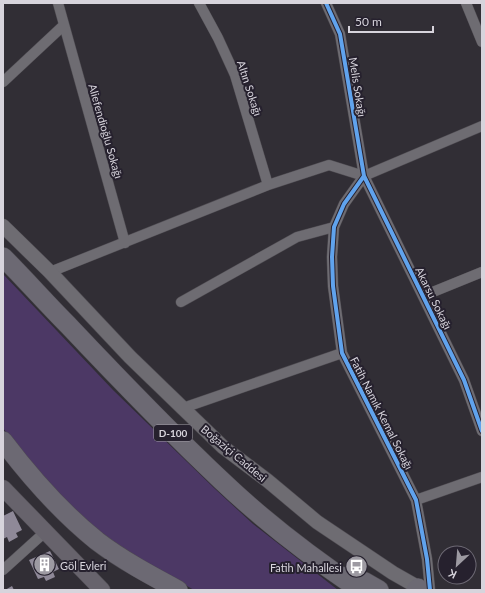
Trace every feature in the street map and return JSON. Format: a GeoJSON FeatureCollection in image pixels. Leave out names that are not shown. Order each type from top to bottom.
{"type":"FeatureCollection","features":[{"type":"Feature","properties":{"kind":"highway","name":"D-100"},"geometry":{"type":"LineString","coordinates":[[3,257],[100,359],[222,481],[261,516],[326,567],[360,590]]}},
{"type":"Feature","properties":{"kind":"highway"},"geometry":{"type":"LineString","coordinates":[[3,441],[41,488],[60,508],[88,533],[119,556],[178,590]]}},
{"type":"Feature","properties":{"kind":"highway"},"geometry":{"type":"LineString","coordinates":[[326,567],[365,582],[379,590]]}},
{"type":"Feature","properties":{"kind":"main road","name":"Boğaziçi Caddesi"},"geometry":{"type":"LineString","coordinates":[[3,226],[50,272],[130,357],[223,447],[268,481],[317,522],[369,558],[422,589]]}},
{"type":"Feature","properties":{"kind":"main road"},"geometry":{"type":"LineString","coordinates":[[3,488],[102,590]]}},
{"type":"Feature","properties":{"kind":"street","name":"Aliefendioğlu Sokağı"},"geometry":{"type":"LineString","coordinates":[[58,3],[125,242]]}},
{"type":"Feature","properties":{"kind":"street","name":"Altın Sokağı"},"geometry":{"type":"LineString","coordinates":[[199,3],[218,38],[235,75],[268,185]]}},
{"type":"Feature","properties":{"kind":"street","name":"Melis Sokağı"},"geometry":{"type":"LineString","coordinates":[[326,3],[340,34],[364,176]]}},
{"type":"Feature","properties":{"kind":"street"},"geometry":{"type":"LineString","coordinates":[[466,3],[482,42]]}},
{"type":"Feature","properties":{"kind":"street"},"geometry":{"type":"LineString","coordinates":[[3,82],[64,25]]}},
{"type":"Feature","properties":{"kind":"street"},"geometry":{"type":"LineString","coordinates":[[50,272],[268,185],[329,165],[364,176],[482,126]]}},
{"type":"Feature","properties":{"kind":"street","name":"Fatih Namık Kemal Sokağı"},"geometry":{"type":"LineString","coordinates":[[364,176],[344,204],[334,227],[332,257],[333,286],[342,352],[416,500],[427,559],[422,589]]}},
{"type":"Feature","properties":{"kind":"street","name":"Akarsu Sokağı"},"geometry":{"type":"LineString","coordinates":[[364,176],[464,380],[482,431]]}},
{"type":"Feature","properties":{"kind":"street"},"geometry":{"type":"LineString","coordinates":[[181,302],[297,237],[334,227]]}},
{"type":"Feature","properties":{"kind":"street"},"geometry":{"type":"LineString","coordinates":[[423,296],[482,272]]}},
{"type":"Feature","properties":{"kind":"street"},"geometry":{"type":"LineString","coordinates":[[183,408],[342,352]]}},
{"type":"Feature","properties":{"kind":"street"},"geometry":{"type":"LineString","coordinates":[[416,500],[482,476]]}},
{"type":"Feature","properties":{"kind":"street"},"geometry":{"type":"LineString","coordinates":[[3,570],[45,532]]}},
{"type":"Feature","properties":{"kind":"shaded area"},"geometry":{"type":"Polygon","coordinates":[[[3,274],[113,390],[214,488],[253,524],[338,590],[194,590],[98,532],[58,494],[17,447],[3,428],[3,274]]]}},
{"type":"Feature","properties":{"kind":"building"},"geometry":{"type":"Polygon","coordinates":[[[13,511],[22,530],[16,533],[18,537],[9,542],[7,537],[3,539],[3,516],[13,511]]]}},
{"type":"Feature","properties":{"kind":"building","name":"Göl Evleri"},"geometry":{"type":"Polygon","coordinates":[[[50,551],[59,569],[53,572],[55,577],[46,581],[44,577],[38,579],[29,560],[50,551]]]}},
{"type":"Feature","properties":{"kind":"building"},"geometry":{"type":"Polygon","coordinates":[[[12,586],[14,590],[5,590],[12,586]]]}},
{"type":"Feature","properties":{"kind":"cycle path"},"geometry":{"type":"LineString","coordinates":[[326,3],[340,34],[364,176],[464,380],[482,431]]}},
{"type":"Feature","properties":{"kind":"cycle path"},"geometry":{"type":"LineString","coordinates":[[364,176],[344,204],[334,227],[332,257],[333,286],[342,353],[416,500],[427,559],[430,590]]}},
{"type":"Feature","properties":{"kind":"place","name":"Göl Evleri"},"geometry":{"type":"Point","coordinates":[44,565]}},
{"type":"Feature","properties":{"kind":"place","name":"Fatih Mahallesi"},"geometry":{"type":"Point","coordinates":[357,567]}}]}
